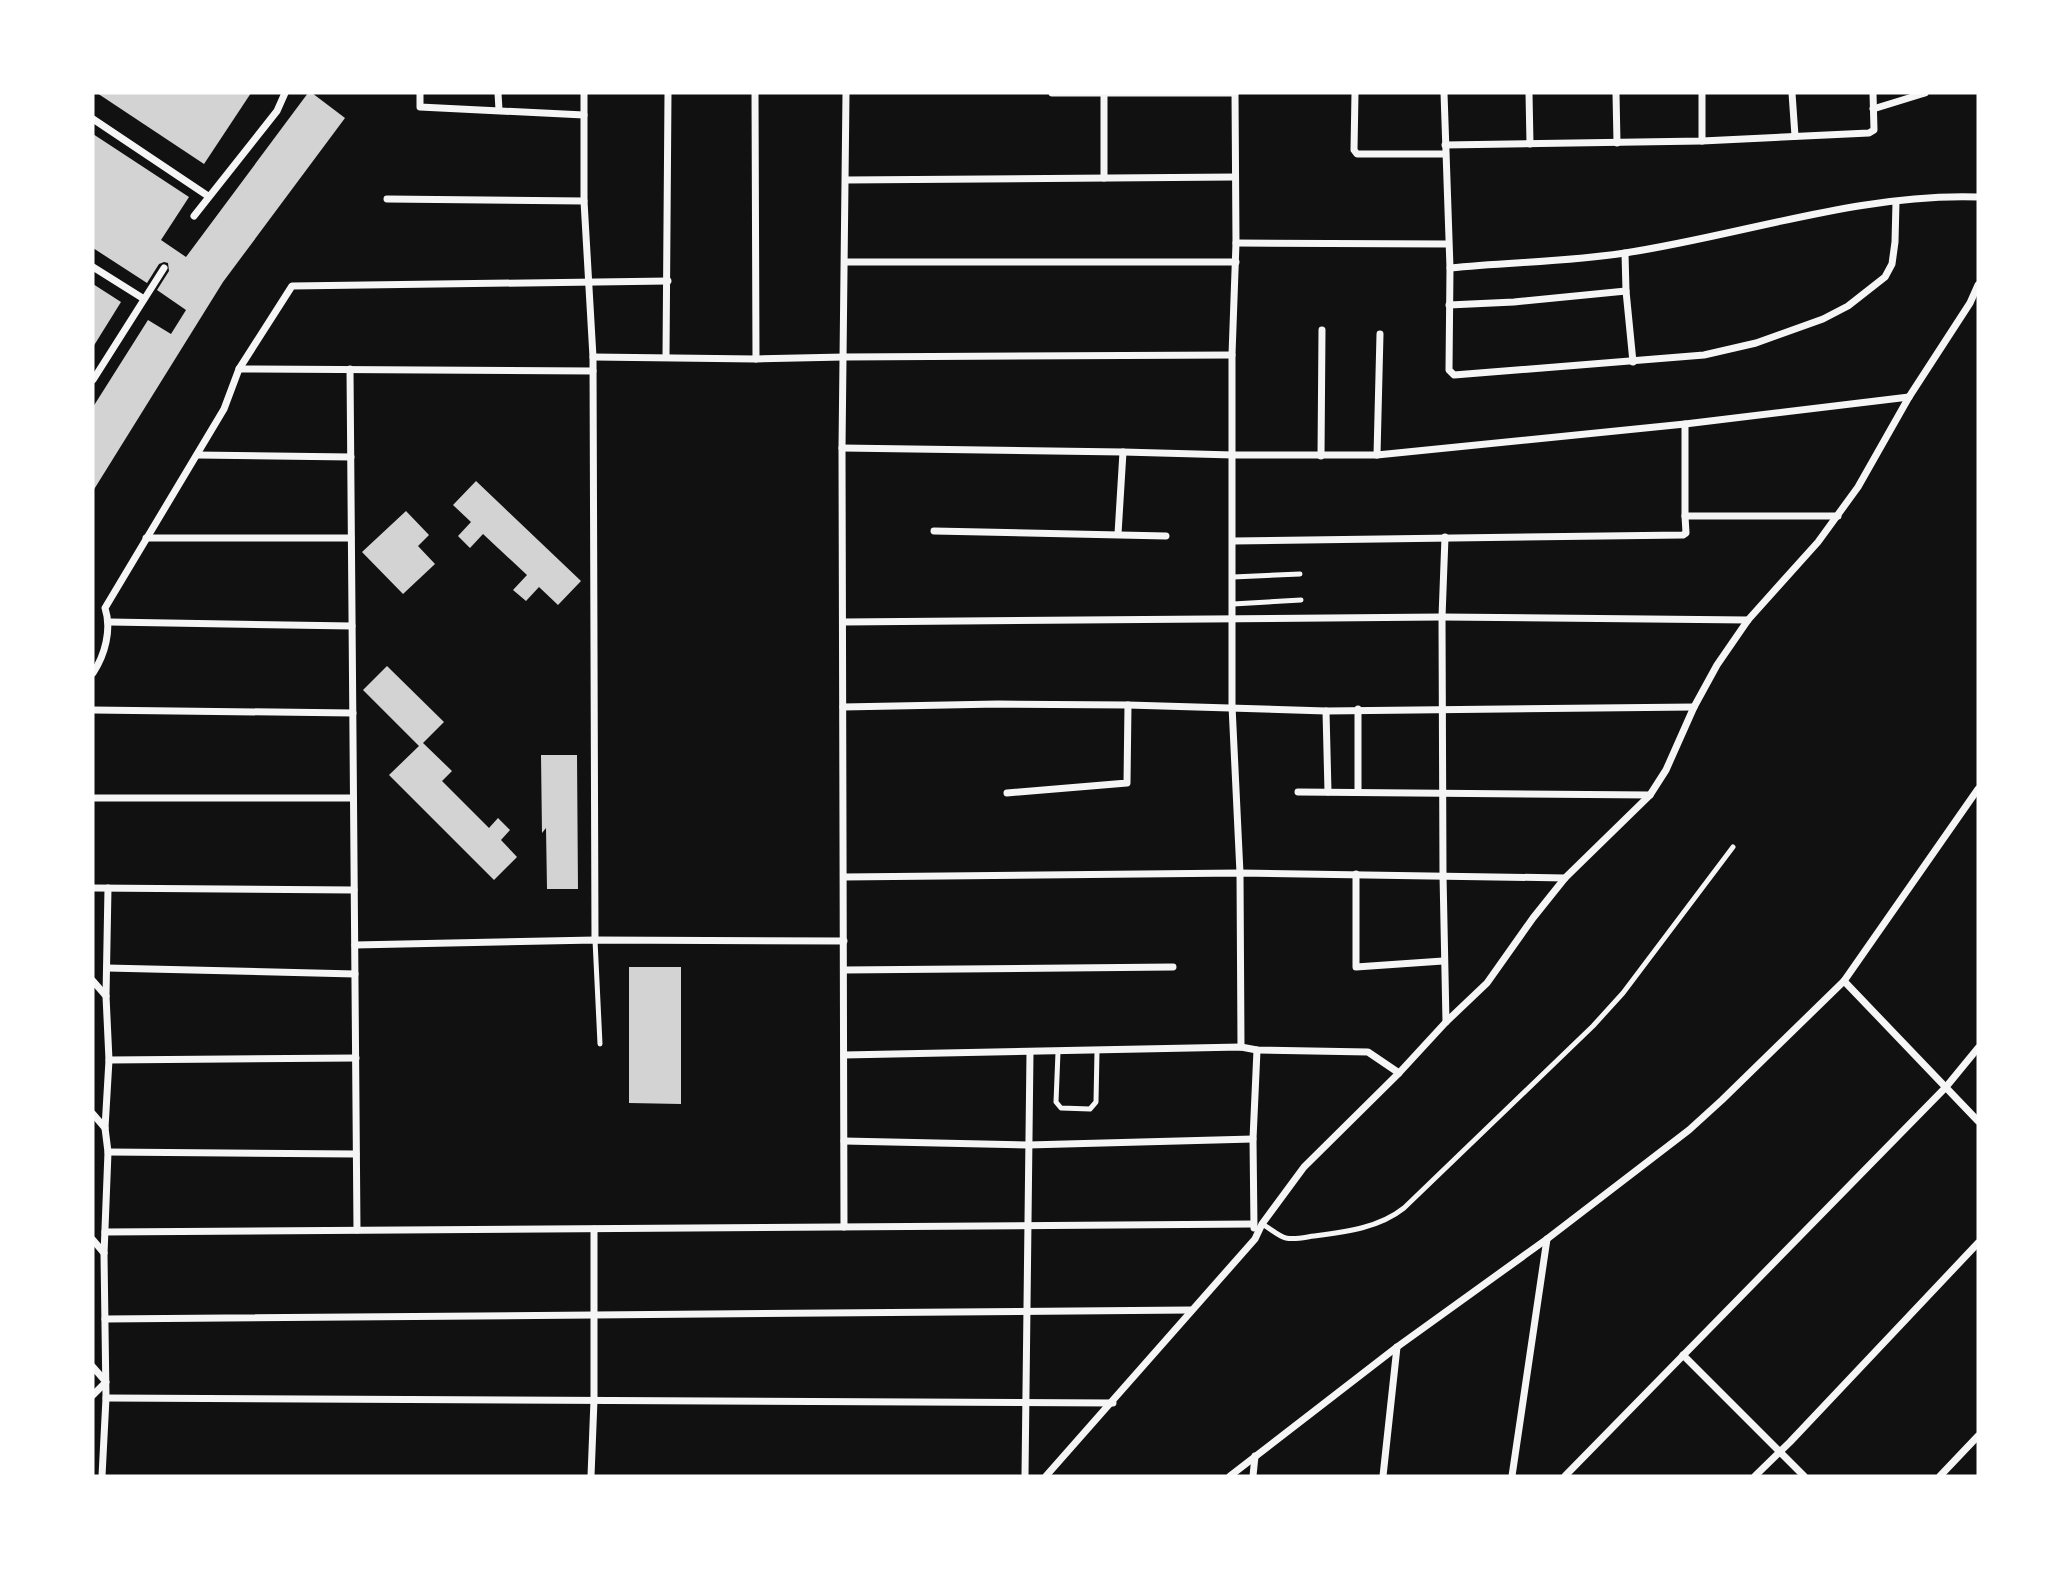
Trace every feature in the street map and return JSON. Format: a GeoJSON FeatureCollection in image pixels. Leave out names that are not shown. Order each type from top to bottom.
{"type":"FeatureCollection","features":[{"type":"Feature","properties":{"kind":"street"},"geometry":{"type":"LineString","coordinates":[[194,216],[277,111],[285,93]]}},
{"type":"Feature","properties":{"kind":"street"},"geometry":{"type":"LineString","coordinates":[[420,93],[420,107],[584,115]]}},
{"type":"Feature","properties":{"kind":"street"},"geometry":{"type":"LineString","coordinates":[[499,93],[499,110]]}},
{"type":"Feature","properties":{"kind":"street"},"geometry":{"type":"LineString","coordinates":[[584,93],[584,201],[593,358],[595,940]]}},
{"type":"Feature","properties":{"kind":"street"},"geometry":{"type":"LineString","coordinates":[[666,358],[667,93]]}},
{"type":"Feature","properties":{"kind":"street"},"geometry":{"type":"LineString","coordinates":[[755,93],[756,359]]}},
{"type":"Feature","properties":{"kind":"street"},"geometry":{"type":"LineString","coordinates":[[844,1227],[842,448],[846,93]]}},
{"type":"Feature","properties":{"kind":"street"},"geometry":{"type":"LineString","coordinates":[[1052,93],[1235,93],[1232,706],[1240,873],[1241,1047]]}},
{"type":"Feature","properties":{"kind":"street"},"geometry":{"type":"LineString","coordinates":[[1104,93],[1104,178]]}},
{"type":"Feature","properties":{"kind":"street"},"geometry":{"type":"LineString","coordinates":[[1355,93],[1354,150],[1357,154],[1445,155]]}},
{"type":"Feature","properties":{"kind":"street"},"geometry":{"type":"LineString","coordinates":[[1444,93],[1450,268],[1449,370],[1454,375],[1704,355],[1756,343],[1823,318],[1848,306],[1885,277],[1892,264],[1896,202]]}},
{"type":"Feature","properties":{"kind":"street"},"geometry":{"type":"LineString","coordinates":[[1529,93],[1530,144]]}},
{"type":"Feature","properties":{"kind":"street"},"geometry":{"type":"LineString","coordinates":[[1616,93],[1617,143]]}},
{"type":"Feature","properties":{"kind":"street"},"geometry":{"type":"LineString","coordinates":[[1702,93],[1702,142]]}},
{"type":"Feature","properties":{"kind":"street"},"geometry":{"type":"LineString","coordinates":[[1792,93],[1794,136]]}},
{"type":"Feature","properties":{"kind":"street"},"geometry":{"type":"LineString","coordinates":[[1445,145],[1702,142],[1869,133],[1874,130],[1873,93]]}},
{"type":"Feature","properties":{"kind":"street"},"geometry":{"type":"LineString","coordinates":[[1874,109],[1925,93]]}},
{"type":"Feature","properties":{"kind":"street"},"geometry":{"type":"LineString","coordinates":[[93,119],[208,196]]}},
{"type":"Feature","properties":{"kind":"street"},"geometry":{"type":"LineString","coordinates":[[846,180],[1235,177]]}},
{"type":"Feature","properties":{"kind":"street"},"geometry":{"type":"LineString","coordinates":[[1450,268],[1625,253],[1833,210],[1939,196],[1978,197]]}},
{"type":"Feature","properties":{"kind":"street"},"geometry":{"type":"LineString","coordinates":[[387,199],[584,201]]}},
{"type":"Feature","properties":{"kind":"street"},"geometry":{"type":"LineString","coordinates":[[1236,243],[1448,244]]}},
{"type":"Feature","properties":{"kind":"street"},"geometry":{"type":"LineString","coordinates":[[1625,253],[1633,362]]}},
{"type":"Feature","properties":{"kind":"street"},"geometry":{"type":"LineString","coordinates":[[845,262],[1236,262]]}},
{"type":"Feature","properties":{"kind":"street"},"geometry":{"type":"LineString","coordinates":[[93,267],[144,299]]}},
{"type":"Feature","properties":{"kind":"street"},"geometry":{"type":"LineString","coordinates":[[93,380],[164,268]]}},
{"type":"Feature","properties":{"kind":"street"},"geometry":{"type":"LineString","coordinates":[[93,673],[100,662],[110,622],[105,608],[223,410],[239,369],[292,286],[668,281]]}},
{"type":"Feature","properties":{"kind":"street"},"geometry":{"type":"LineString","coordinates":[[1046,1476],[1255,1239],[1262,1224],[1304,1167],[1487,983],[1565,878],[1650,795],[1666,770],[1694,707],[1717,665],[1748,620],[1838,516],[1866,475],[1909,397],[1970,303],[1978,285]]}},
{"type":"Feature","properties":{"kind":"street"},"geometry":{"type":"LineString","coordinates":[[1449,305],[1514,302],[1626,291]]}},
{"type":"Feature","properties":{"kind":"street"},"geometry":{"type":"LineString","coordinates":[[1321,456],[1322,330]]}},
{"type":"Feature","properties":{"kind":"street"},"geometry":{"type":"LineString","coordinates":[[1377,455],[1380,334]]}},
{"type":"Feature","properties":{"kind":"street"},"geometry":{"type":"LineString","coordinates":[[593,358],[1232,355]]}},
{"type":"Feature","properties":{"kind":"street"},"geometry":{"type":"LineString","coordinates":[[239,369],[593,371]]}},
{"type":"Feature","properties":{"kind":"street"},"geometry":{"type":"LineString","coordinates":[[350,369],[357,1230]]}},
{"type":"Feature","properties":{"kind":"street"},"geometry":{"type":"LineString","coordinates":[[842,448],[1377,455],[1685,424],[1909,397]]}},
{"type":"Feature","properties":{"kind":"street"},"geometry":{"type":"LineString","coordinates":[[1233,541],[1683,535],[1686,533],[1685,424]]}},
{"type":"Feature","properties":{"kind":"street"},"geometry":{"type":"LineString","coordinates":[[1118,534],[1123,452]]}},
{"type":"Feature","properties":{"kind":"street"},"geometry":{"type":"LineString","coordinates":[[197,455],[351,457]]}},
{"type":"Feature","properties":{"kind":"street"},"geometry":{"type":"LineString","coordinates":[[1685,516],[1838,516]]}},
{"type":"Feature","properties":{"kind":"street"},"geometry":{"type":"LineString","coordinates":[[934,531],[1166,536]]}},
{"type":"Feature","properties":{"kind":"street"},"geometry":{"type":"LineString","coordinates":[[1445,537],[1442,617],[1443,961],[1446,1022]]}},
{"type":"Feature","properties":{"kind":"street"},"geometry":{"type":"LineString","coordinates":[[146,538],[351,538]]}},
{"type":"Feature","properties":{"kind":"street"},"geometry":{"type":"LineString","coordinates":[[844,622],[1442,617],[1748,620]]}},
{"type":"Feature","properties":{"kind":"street"},"geometry":{"type":"LineString","coordinates":[[110,622],[352,626]]}},
{"type":"Feature","properties":{"kind":"street"},"geometry":{"type":"LineString","coordinates":[[843,707],[1128,705],[1326,710],[1694,707]]}},
{"type":"Feature","properties":{"kind":"street"},"geometry":{"type":"LineString","coordinates":[[1007,793],[1127,783],[1128,705]]}},
{"type":"Feature","properties":{"kind":"street"},"geometry":{"type":"LineString","coordinates":[[1358,709],[1358,793]]}},
{"type":"Feature","properties":{"kind":"street"},"geometry":{"type":"LineString","coordinates":[[93,710],[353,713]]}},
{"type":"Feature","properties":{"kind":"street"},"geometry":{"type":"LineString","coordinates":[[1326,710],[1328,792]]}},
{"type":"Feature","properties":{"kind":"street"},"geometry":{"type":"LineString","coordinates":[[1230,1476],[1397,1347],[1547,1239],[1689,1130],[1844,981],[1978,789]]}},
{"type":"Feature","properties":{"kind":"street"},"geometry":{"type":"LineString","coordinates":[[1298,792],[1650,795]]}},
{"type":"Feature","properties":{"kind":"street"},"geometry":{"type":"LineString","coordinates":[[93,798],[354,798]]}},
{"type":"Feature","properties":{"kind":"street"},"geometry":{"type":"LineString","coordinates":[[844,877],[1240,873],[1565,878]]}},
{"type":"Feature","properties":{"kind":"street"},"geometry":{"type":"LineString","coordinates":[[1356,874],[1356,967],[1443,961]]}},
{"type":"Feature","properties":{"kind":"street"},"geometry":{"type":"LineString","coordinates":[[93,888],[355,890]]}},
{"type":"Feature","properties":{"kind":"street"},"geometry":{"type":"LineString","coordinates":[[102,1476],[106,1398],[104,1254],[108,1152],[105,1128],[109,1059],[106,996],[108,888]]}},
{"type":"Feature","properties":{"kind":"street"},"geometry":{"type":"LineString","coordinates":[[355,945],[595,940],[844,941]]}},
{"type":"Feature","properties":{"kind":"street"},"geometry":{"type":"LineString","coordinates":[[844,971],[1173,967]]}},
{"type":"Feature","properties":{"kind":"street"},"geometry":{"type":"LineString","coordinates":[[107,968],[355,974]]}},
{"type":"Feature","properties":{"kind":"street"},"geometry":{"type":"LineString","coordinates":[[93,981],[106,996]]}},
{"type":"Feature","properties":{"kind":"street"},"geometry":{"type":"LineString","coordinates":[[1844,981],[1978,1121]]}},
{"type":"Feature","properties":{"kind":"street"},"geometry":{"type":"LineString","coordinates":[[844,1055],[1241,1047],[1257,1050],[1368,1052],[1399,1073]]}},
{"type":"Feature","properties":{"kind":"street"},"geometry":{"type":"LineString","coordinates":[[1566,1476],[1945,1087],[1978,1048]]}},
{"type":"Feature","properties":{"kind":"street"},"geometry":{"type":"LineString","coordinates":[[1255,1239],[1253,1139],[1257,1050]]}},
{"type":"Feature","properties":{"kind":"street"},"geometry":{"type":"LineString","coordinates":[[1025,1476],[1030,1052]]}},
{"type":"Feature","properties":{"kind":"street"},"geometry":{"type":"LineString","coordinates":[[109,1059],[356,1058]]}},
{"type":"Feature","properties":{"kind":"street"},"geometry":{"type":"LineString","coordinates":[[93,1114],[105,1128]]}},
{"type":"Feature","properties":{"kind":"street"},"geometry":{"type":"LineString","coordinates":[[844,1142],[1028,1145],[1253,1139]]}},
{"type":"Feature","properties":{"kind":"street"},"geometry":{"type":"LineString","coordinates":[[108,1152],[356,1154]]}},
{"type":"Feature","properties":{"kind":"street"},"geometry":{"type":"LineString","coordinates":[[106,1232],[1253,1224]]}},
{"type":"Feature","properties":{"kind":"street"},"geometry":{"type":"LineString","coordinates":[[591,1476],[594,1229]]}},
{"type":"Feature","properties":{"kind":"street"},"geometry":{"type":"LineString","coordinates":[[1512,1476],[1547,1239]]}},
{"type":"Feature","properties":{"kind":"street"},"geometry":{"type":"LineString","coordinates":[[93,1240],[104,1254]]}},
{"type":"Feature","properties":{"kind":"street"},"geometry":{"type":"LineString","coordinates":[[1755,1476],[1978,1243]]}},
{"type":"Feature","properties":{"kind":"street"},"geometry":{"type":"LineString","coordinates":[[105,1319],[1190,1310]]}},
{"type":"Feature","properties":{"kind":"street"},"geometry":{"type":"LineString","coordinates":[[1383,1476],[1397,1347]]}},
{"type":"Feature","properties":{"kind":"street"},"geometry":{"type":"LineString","coordinates":[[1683,1355],[1804,1476]]}},
{"type":"Feature","properties":{"kind":"street"},"geometry":{"type":"LineString","coordinates":[[93,1367],[106,1382]]}},
{"type":"Feature","properties":{"kind":"street"},"geometry":{"type":"LineString","coordinates":[[93,1395],[106,1382]]}},
{"type":"Feature","properties":{"kind":"street"},"geometry":{"type":"LineString","coordinates":[[106,1398],[1112,1403]]}},
{"type":"Feature","properties":{"kind":"street"},"geometry":{"type":"LineString","coordinates":[[1940,1476],[1978,1436]]}},
{"type":"Feature","properties":{"kind":"street"},"geometry":{"type":"LineString","coordinates":[[1253,1476],[1256,1455]]}},
{"type":"Feature","properties":{"kind":"lane"},"geometry":{"type":"LineString","coordinates":[[1233,577],[1300,574]]}},
{"type":"Feature","properties":{"kind":"lane"},"geometry":{"type":"LineString","coordinates":[[1233,604],[1301,600]]}},
{"type":"Feature","properties":{"kind":"lane"},"geometry":{"type":"LineString","coordinates":[[1262,1224],[1284,1237],[1294,1239],[1346,1231],[1395,1216],[1593,1026],[1623,993],[1733,847]]}},
{"type":"Feature","properties":{"kind":"lane"},"geometry":{"type":"LineString","coordinates":[[595,940],[600,1044]]}},
{"type":"Feature","properties":{"kind":"lane"},"geometry":{"type":"LineString","coordinates":[[1058,1052],[1056,1102],[1061,1108],[1090,1109],[1096,1102],[1097,1051]]}},
{"type":"Feature","properties":{"kind":"building"},"geometry":{"type":"Polygon","coordinates":[[[97,93],[251,93],[204,164],[97,93]]]}},
{"type":"Feature","properties":{"kind":"building"},"geometry":{"type":"Polygon","coordinates":[[[308,93],[312,93],[345,118],[223,282],[93,491],[93,407],[148,320],[171,334],[186,310],[157,290],[169,271],[168,263],[159,264],[147,283],[93,248],[93,134],[189,197],[161,240],[186,257],[308,93]]]}},
{"type":"Feature","properties":{"kind":"building"},"geometry":{"type":"Polygon","coordinates":[[[93,284],[121,302],[93,347],[93,284]]]}},
{"type":"Feature","properties":{"kind":"building"},"geometry":{"type":"Polygon","coordinates":[[[476,481],[581,581],[558,605],[539,587],[526,601],[513,590],[527,575],[483,534],[470,548],[458,536],[471,522],[453,505],[476,481]]]}},
{"type":"Feature","properties":{"kind":"building"},"geometry":{"type":"Polygon","coordinates":[[[406,511],[429,535],[418,546],[435,564],[403,594],[362,552],[406,511]]]}},
{"type":"Feature","properties":{"kind":"building"},"geometry":{"type":"Polygon","coordinates":[[[387,666],[444,722],[423,743],[452,771],[442,781],[489,828],[498,818],[510,830],[501,840],[517,857],[494,880],[389,775],[419,746],[363,690],[387,666]]]}},
{"type":"Feature","properties":{"kind":"building"},"geometry":{"type":"Polygon","coordinates":[[[541,755],[577,755],[578,889],[547,889],[546,828],[542,833],[541,755]]]}},
{"type":"Feature","properties":{"kind":"building"},"geometry":{"type":"Polygon","coordinates":[[[629,967],[681,967],[681,1104],[629,1103],[629,967]]]}}]}
